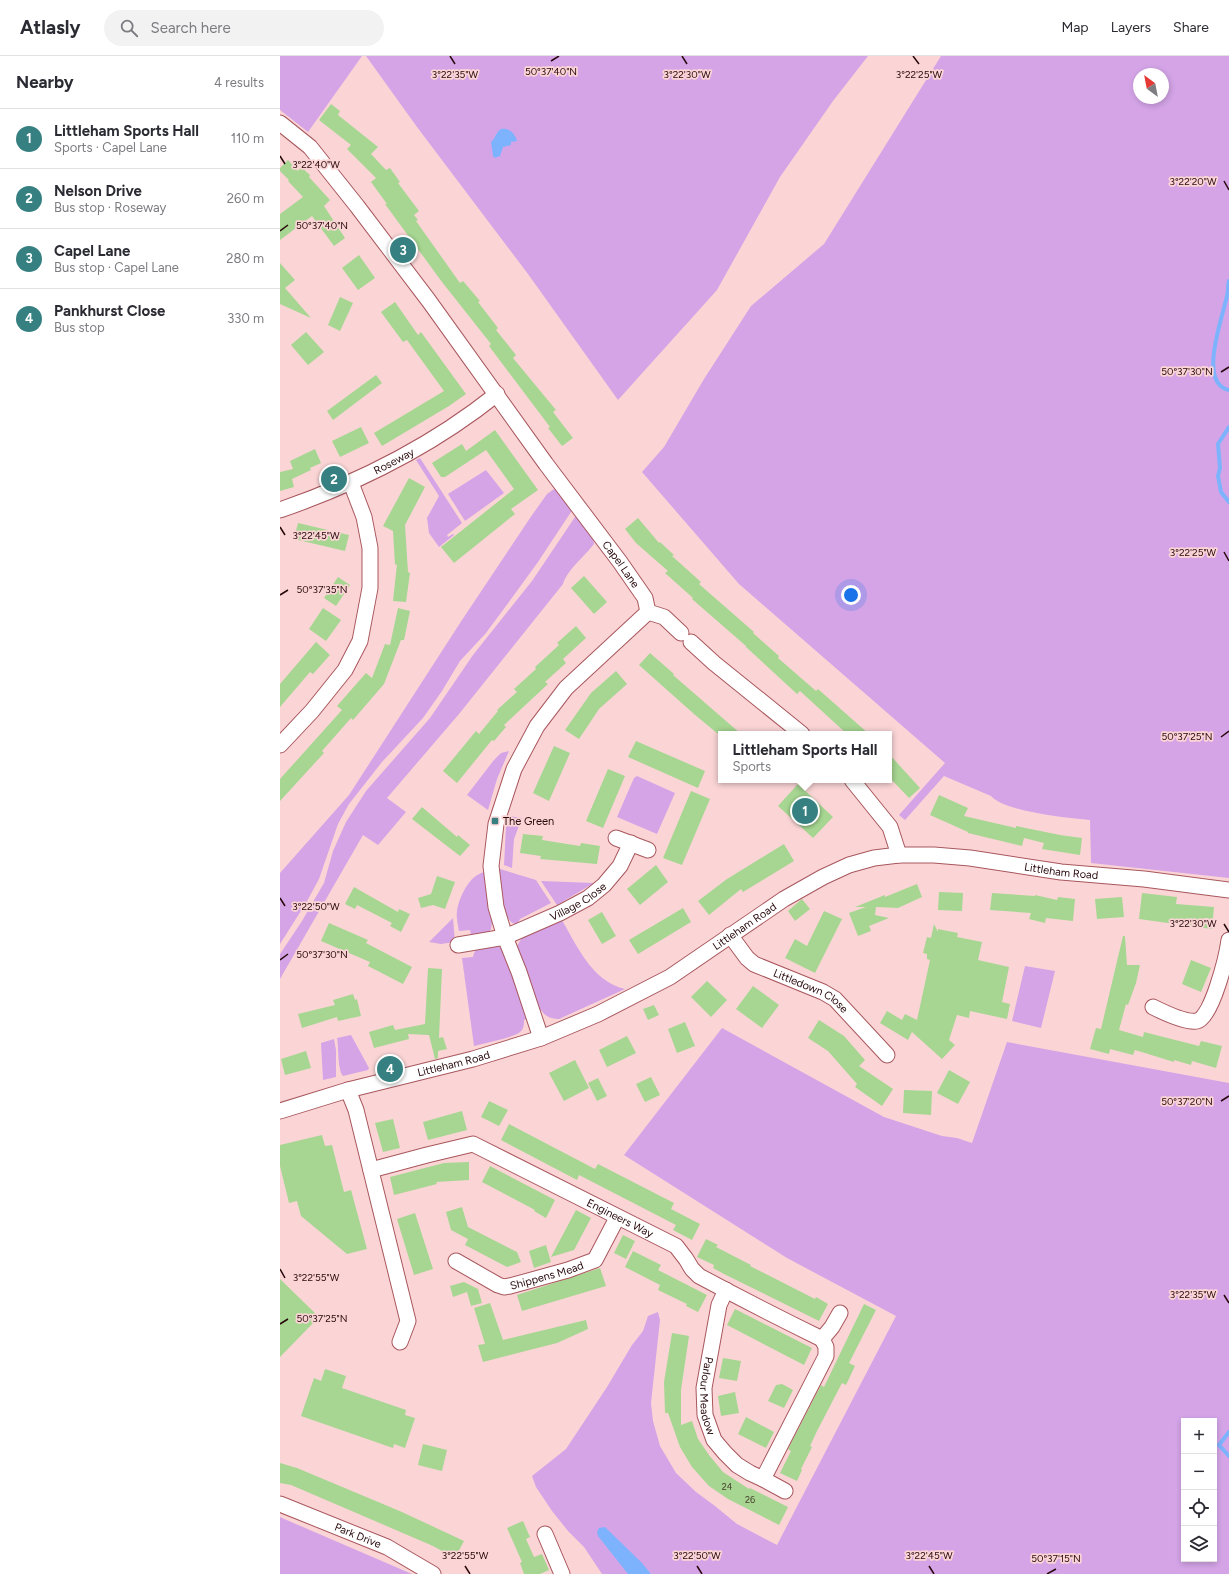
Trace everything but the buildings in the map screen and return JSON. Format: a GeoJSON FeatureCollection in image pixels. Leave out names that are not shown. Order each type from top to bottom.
{"type":"FeatureCollection","features":[{"type":"Feature","properties":{"kind":"street"},"geometry":{"type":"LineString","coordinates":[[280,123],[310,147],[357,206],[497,394]]}},
{"type":"Feature","properties":{"kind":"street","name":"Capel Lane"},"geometry":{"type":"LineString","coordinates":[[497,394],[546,464],[645,598],[648,612]]}},
{"type":"Feature","properties":{"kind":"street","name":"Roseway"},"geometry":{"type":"LineString","coordinates":[[280,510],[351,483],[416,450],[497,394]]}},
{"type":"Feature","properties":{"kind":"street"},"geometry":{"type":"LineString","coordinates":[[280,745],[312,711],[345,670],[360,641],[370,588],[370,548],[364,517],[351,483]]}},
{"type":"Feature","properties":{"kind":"street"},"geometry":{"type":"LineString","coordinates":[[541,1038],[519,972],[505,937],[496,907],[491,866],[496,824],[514,769],[537,726],[566,688],[648,612],[664,617],[714,663],[798,731]]}},
{"type":"Feature","properties":{"kind":"street"},"geometry":{"type":"LineString","coordinates":[[854,783],[890,827],[899,855]]}},
{"type":"Feature","properties":{"kind":"street"},"geometry":{"type":"LineString","coordinates":[[616,838],[648,850]]}},
{"type":"Feature","properties":{"kind":"street","name":"Village Close"},"geometry":{"type":"LineString","coordinates":[[458,945],[505,937],[560,913],[588,898],[604,884],[620,866],[631,843]]}},
{"type":"Feature","properties":{"kind":"street","name":"Littleham Road"},"geometry":{"type":"LineString","coordinates":[[280,1111],[348,1090],[473,1059],[541,1038],[598,1014],[670,977],[784,899],[823,877],[849,865],[874,858],[899,855],[934,855],[970,858],[1061,872],[1144,879],[1229,890]]}},
{"type":"Feature","properties":{"kind":"street","name":"Littledown Close"},"geometry":{"type":"LineString","coordinates":[[730,935],[747,958],[754,964],[824,992],[834,999],[887,1055]]}},
{"type":"Feature","properties":{"kind":"street"},"geometry":{"type":"LineString","coordinates":[[1153,1007],[1191,1021],[1198,1021],[1204,1018],[1210,1006],[1222,972],[1229,940]]}},
{"type":"Feature","properties":{"kind":"street"},"geometry":{"type":"LineString","coordinates":[[348,1090],[356,1110],[408,1321],[400,1342]]}},
{"type":"Feature","properties":{"kind":"street","name":"Engineers Way"},"geometry":{"type":"LineString","coordinates":[[371,1170],[426,1154],[473,1144],[617,1218],[676,1246],[695,1274],[822,1339]]}},
{"type":"Feature","properties":{"kind":"street","name":"Shippens Mead"},"geometry":{"type":"LineString","coordinates":[[456,1261],[498,1285],[504,1287],[510,1286],[568,1270],[594,1260],[617,1218]]}},
{"type":"Feature","properties":{"kind":"street","name":"Parlour Meadow"},"geometry":{"type":"LineString","coordinates":[[726,1290],[719,1305],[704,1388],[705,1415],[714,1440],[737,1465],[785,1491]]}},
{"type":"Feature","properties":{"kind":"street"},"geometry":{"type":"LineString","coordinates":[[763,1479],[826,1356],[826,1347],[822,1339],[832,1327],[840,1313]]}},
{"type":"Feature","properties":{"kind":"street","name":"Park Drive"},"geometry":{"type":"LineString","coordinates":[[280,1504],[387,1547],[433,1574]]}},
{"type":"Feature","properties":{"kind":"street"},"geometry":{"type":"LineString","coordinates":[[545,1534],[562,1574]]}},
{"type":"Feature","properties":{"kind":"shaded area"},"geometry":{"type":"Polygon","coordinates":[[[280,56],[362,56],[308,132],[280,110],[280,56]]]}},
{"type":"Feature","properties":{"kind":"shaded area"},"geometry":{"type":"Polygon","coordinates":[[[366,56],[868,56],[833,101],[780,177],[717,290],[618,400],[528,274],[417,127],[366,56]]]}},
{"type":"Feature","properties":{"kind":"shaded area"},"geometry":{"type":"Polygon","coordinates":[[[941,56],[1229,56],[1229,878],[1091,863],[1090,820],[1038,813],[1009,806],[998,802],[991,796],[944,776],[905,820],[899,815],[945,763],[739,584],[642,472],[664,447],[704,379],[751,306],[824,244],[941,56]]]}},
{"type":"Feature","properties":{"kind":"shaded area"},"geometry":{"type":"Polygon","coordinates":[[[420,458],[462,523],[447,535],[448,537],[453,534],[454,535],[439,547],[429,533],[427,518],[439,496],[416,460],[420,458]]]}},
{"type":"Feature","properties":{"kind":"shaded area"},"geometry":{"type":"Polygon","coordinates":[[[486,470],[504,493],[465,521],[448,494],[486,470]]]}},
{"type":"Feature","properties":{"kind":"shaded area"},"geometry":{"type":"Polygon","coordinates":[[[557,487],[573,509],[538,562],[486,633],[460,661],[442,691],[423,718],[382,762],[349,804],[338,824],[319,879],[306,903],[280,944],[280,873],[349,795],[530,518],[547,494],[557,487]]]}},
{"type":"Feature","properties":{"kind":"shaded area"},"geometry":{"type":"Polygon","coordinates":[[[577,514],[593,536],[594,544],[572,568],[563,584],[459,714],[387,798],[406,812],[378,845],[363,835],[280,979],[280,954],[302,921],[324,883],[333,851],[346,822],[366,791],[430,718],[473,655],[532,581],[577,514]]]}},
{"type":"Feature","properties":{"kind":"shaded area"},"geometry":{"type":"Polygon","coordinates":[[[509,751],[497,779],[488,810],[467,795],[494,760],[501,753],[509,751]]]}},
{"type":"Feature","properties":{"kind":"shaded area"},"geometry":{"type":"Polygon","coordinates":[[[637,776],[675,793],[657,834],[617,817],[634,778],[637,776]]]}},
{"type":"Feature","properties":{"kind":"shaded area"},"geometry":{"type":"Polygon","coordinates":[[[509,816],[522,818],[514,839],[512,868],[504,865],[506,827],[509,816]]]}},
{"type":"Feature","properties":{"kind":"shaded area"},"geometry":{"type":"Polygon","coordinates":[[[497,868],[536,880],[551,903],[520,919],[517,925],[511,922],[505,914],[497,868]]]}},
{"type":"Feature","properties":{"kind":"shaded area"},"geometry":{"type":"Polygon","coordinates":[[[485,872],[492,922],[491,929],[487,935],[474,938],[471,935],[470,930],[459,931],[457,918],[458,905],[466,887],[470,882],[475,877],[485,872]]]}},
{"type":"Feature","properties":{"kind":"shaded area"},"geometry":{"type":"Polygon","coordinates":[[[541,881],[594,883],[557,905],[541,881]]]}},
{"type":"Feature","properties":{"kind":"shaded area"},"geometry":{"type":"Polygon","coordinates":[[[560,917],[579,950],[594,970],[613,985],[625,989],[559,1019],[554,1019],[549,1017],[541,1010],[538,1011],[517,946],[523,936],[560,917]]]}},
{"type":"Feature","properties":{"kind":"shaded area"},"geometry":{"type":"Polygon","coordinates":[[[453,918],[455,942],[441,944],[429,942],[453,918]]]}},
{"type":"Feature","properties":{"kind":"shaded area"},"geometry":{"type":"Polygon","coordinates":[[[497,945],[504,951],[527,1019],[524,1020],[524,1025],[520,1032],[505,1038],[474,1046],[462,958],[473,957],[476,949],[479,947],[497,945]]]}},
{"type":"Feature","properties":{"kind":"shaded area"},"geometry":{"type":"Polygon","coordinates":[[[1025,966],[1055,971],[1041,1028],[1012,1021],[1025,966]]]}},
{"type":"Feature","properties":{"kind":"shaded area"},"geometry":{"type":"Polygon","coordinates":[[[722,1028],[884,1117],[942,1136],[957,1138],[972,1143],[1007,1042],[1229,1083],[1229,1574],[602,1574],[584,1547],[568,1531],[552,1511],[536,1487],[532,1476],[566,1449],[607,1387],[632,1345],[643,1331],[648,1316],[658,1312],[660,1320],[651,1403],[653,1421],[660,1446],[676,1473],[696,1492],[737,1524],[777,1545],[896,1316],[787,1258],[624,1155],[722,1028]]]}},
{"type":"Feature","properties":{"kind":"shaded area"},"geometry":{"type":"Polygon","coordinates":[[[351,1035],[369,1068],[368,1070],[343,1076],[339,1063],[337,1038],[351,1035]]]}},
{"type":"Feature","properties":{"kind":"shaded area"},"geometry":{"type":"Polygon","coordinates":[[[334,1039],[336,1050],[336,1077],[323,1080],[321,1043],[334,1039]]]}},
{"type":"Feature","properties":{"kind":"shaded area"},"geometry":{"type":"Polygon","coordinates":[[[280,1517],[282,1518],[412,1574],[280,1574],[280,1517]]]}},
{"type":"Feature","properties":{"kind":"water"},"geometry":{"type":"Polygon","coordinates":[[[501,129],[507,129],[511,132],[517,141],[511,142],[511,145],[503,147],[500,156],[495,158],[493,156],[491,142],[501,129]]]}},
{"type":"Feature","properties":{"kind":"water"},"geometry":{"type":"Polygon","coordinates":[[[605,1527],[642,1563],[651,1574],[628,1574],[598,1536],[597,1532],[599,1528],[605,1527]]]}},
{"type":"Feature","properties":{"kind":"waterway"},"geometry":{"type":"LineString","coordinates":[[1229,281],[1228,294],[1214,348],[1213,363],[1215,376],[1220,385],[1229,390]]}},
{"type":"Feature","properties":{"kind":"waterway"},"geometry":{"type":"LineString","coordinates":[[1229,427],[1218,444],[1220,468],[1218,476],[1221,492],[1229,502]]}},
{"type":"Feature","properties":{"kind":"waterway"},"geometry":{"type":"LineString","coordinates":[[1229,1432],[1219,1445],[1229,1456]]}},
{"type":"Feature","properties":{"kind":"place","name":"Capel Lane"},"geometry":{"type":"Point","coordinates":[403,250]}},
{"type":"Feature","properties":{"kind":"place","name":"Nelson Drive"},"geometry":{"type":"Point","coordinates":[334,479]}},
{"type":"Feature","properties":{"kind":"place","name":"Littleham Sports Hall"},"geometry":{"type":"Point","coordinates":[805,811]}},
{"type":"Feature","properties":{"kind":"place","name":"The Green"},"geometry":{"type":"Point","coordinates":[495,821]}},
{"type":"Feature","properties":{"kind":"place","name":"Pankhurst Close"},"geometry":{"type":"Point","coordinates":[390,1069]}}]}
